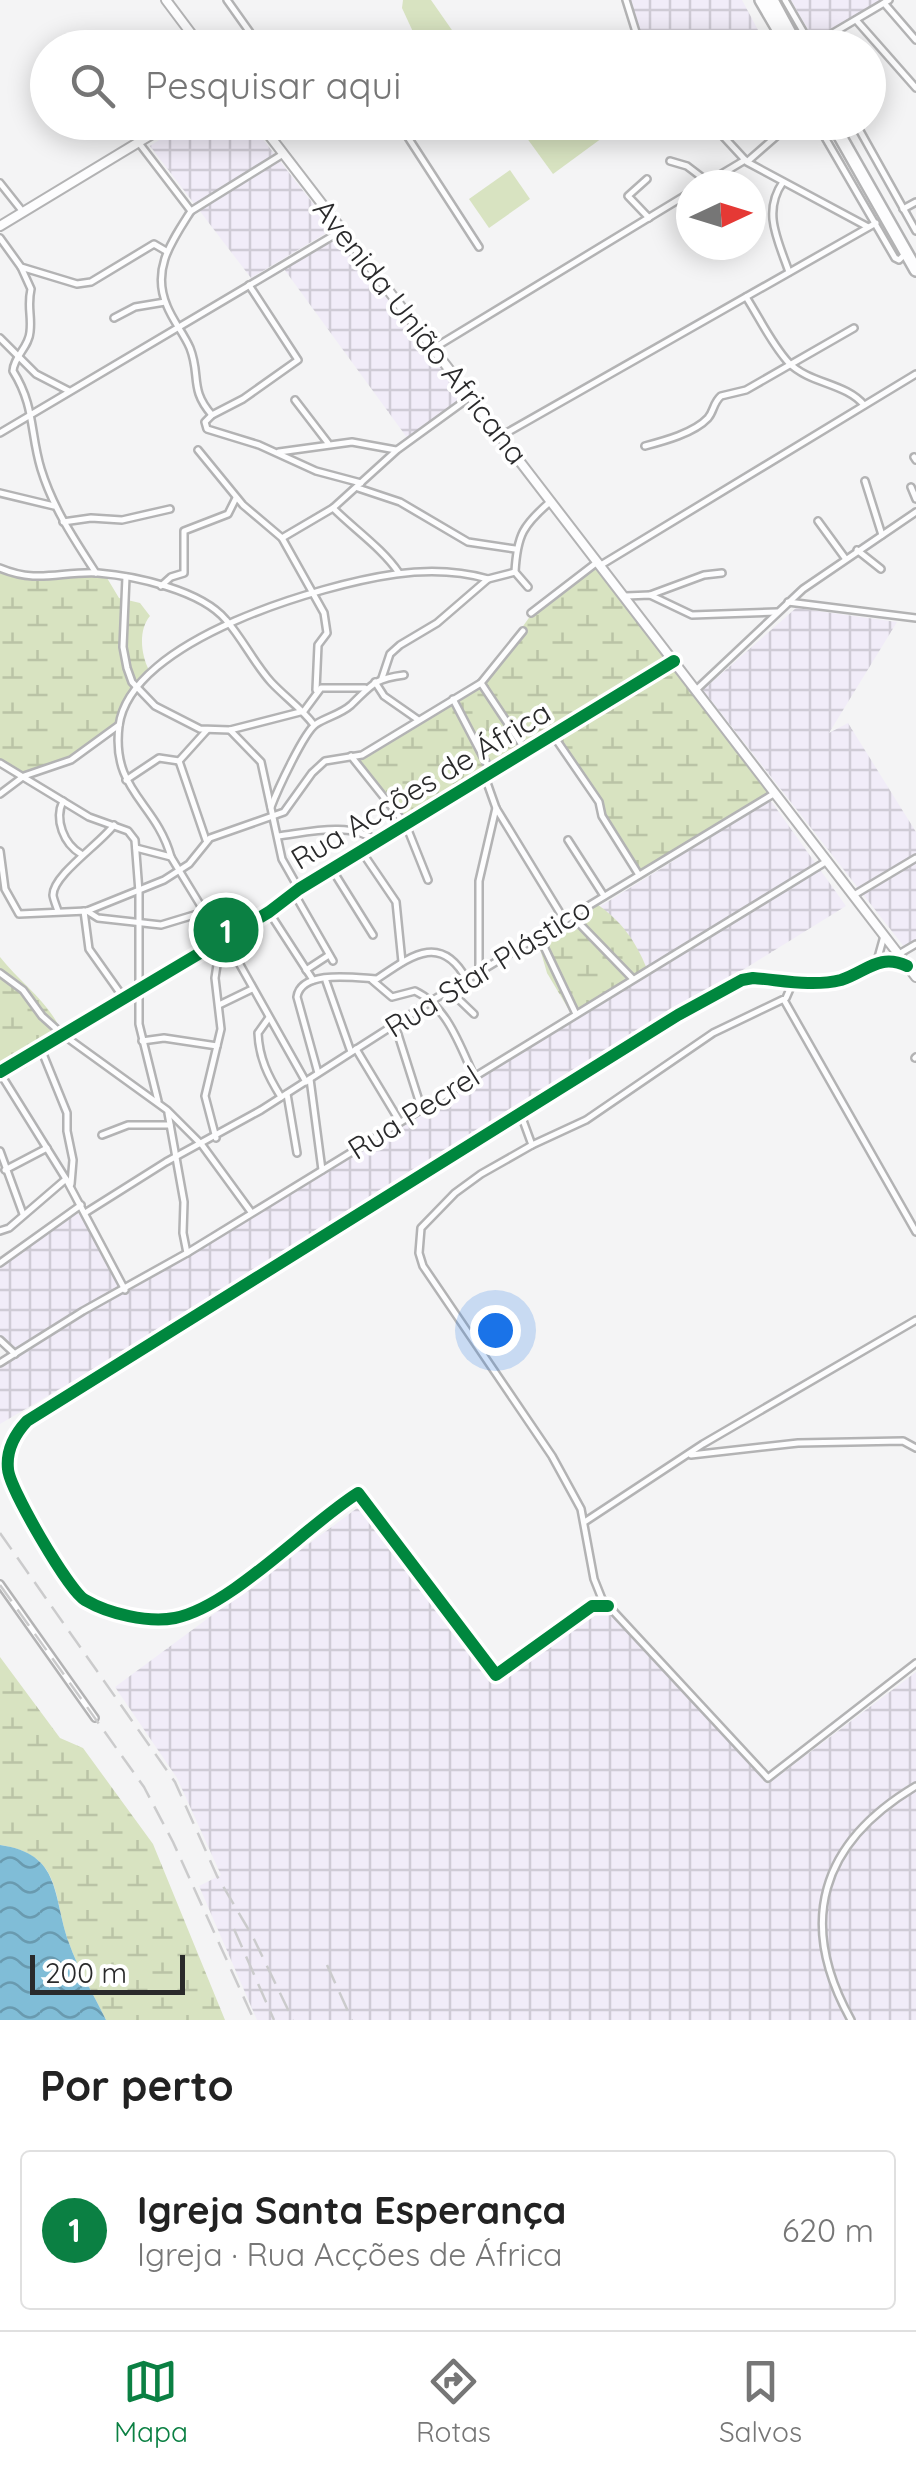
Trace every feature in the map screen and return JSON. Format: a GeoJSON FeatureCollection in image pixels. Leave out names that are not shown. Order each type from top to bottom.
{"type":"FeatureCollection","features":[{"type":"Feature","properties":{"kind":"highway"},"geometry":{"type":"LineString","coordinates":[[761,0],[778,30]]}},
{"type":"Feature","properties":{"kind":"highway"},"geometry":{"type":"LineString","coordinates":[[772,0],[794,30]]}},
{"type":"Feature","properties":{"kind":"highway"},"geometry":{"type":"LineString","coordinates":[[843,140],[911,254]]}},
{"type":"Feature","properties":{"kind":"highway"},"geometry":{"type":"LineString","coordinates":[[851,140],[916,270]]}},
{"type":"Feature","properties":{"kind":"main road"},"geometry":{"type":"LineString","coordinates":[[172,1],[188,30]]}},
{"type":"Feature","properties":{"kind":"main road"},"geometry":{"type":"LineString","coordinates":[[0,226],[144,140]]}},
{"type":"Feature","properties":{"kind":"main road","name":"Avenida União Africana"},"geometry":{"type":"LineString","coordinates":[[272,140],[916,977]]}},
{"type":"Feature","properties":{"kind":"street"},"geometry":{"type":"LineString","coordinates":[[227,0],[248,30]]}},
{"type":"Feature","properties":{"kind":"street"},"geometry":{"type":"LineString","coordinates":[[626,0],[636,30]]}},
{"type":"Feature","properties":{"kind":"street"},"geometry":{"type":"LineString","coordinates":[[785,0],[799,30]]}},
{"type":"Feature","properties":{"kind":"street"},"geometry":{"type":"LineString","coordinates":[[838,30],[886,2],[916,40]]}},
{"type":"Feature","properties":{"kind":"street"},"geometry":{"type":"LineString","coordinates":[[856,20],[865,30]]}},
{"type":"Feature","properties":{"kind":"street"},"geometry":{"type":"LineString","coordinates":[[886,54],[916,88]]}},
{"type":"Feature","properties":{"kind":"street"},"geometry":{"type":"LineString","coordinates":[[409,140],[479,247]]}},
{"type":"Feature","properties":{"kind":"street"},"geometry":{"type":"LineString","coordinates":[[727,140],[746,161],[868,228]]}},
{"type":"Feature","properties":{"kind":"street"},"geometry":{"type":"LineString","coordinates":[[730,170],[772,140]]}},
{"type":"Feature","properties":{"kind":"street"},"geometry":{"type":"LineString","coordinates":[[827,140],[895,258],[911,254]]}},
{"type":"Feature","properties":{"kind":"street"},"geometry":{"type":"LineString","coordinates":[[866,140],[916,231]]}},
{"type":"Feature","properties":{"kind":"street"},"geometry":{"type":"LineString","coordinates":[[139,143],[191,211]]}},
{"type":"Feature","properties":{"kind":"street"},"geometry":{"type":"LineString","coordinates":[[212,415],[198,395],[192,352],[165,302],[162,274],[166,251],[191,211],[283,154]]}},
{"type":"Feature","properties":{"kind":"street"},"geometry":{"type":"LineString","coordinates":[[670,161],[691,170]]}},
{"type":"Feature","properties":{"kind":"street"},"geometry":{"type":"LineString","coordinates":[[646,179],[628,196],[649,218]]}},
{"type":"Feature","properties":{"kind":"street"},"geometry":{"type":"LineString","coordinates":[[783,182],[773,196],[772,210],[789,272]]}},
{"type":"Feature","properties":{"kind":"street"},"geometry":{"type":"LineString","coordinates":[[0,183],[24,212]]}},
{"type":"Feature","properties":{"kind":"street"},"geometry":{"type":"LineString","coordinates":[[434,348],[676,201]]}},
{"type":"Feature","properties":{"kind":"street"},"geometry":{"type":"LineString","coordinates":[[903,209],[916,202]]}},
{"type":"Feature","properties":{"kind":"street"},"geometry":{"type":"LineString","coordinates":[[501,436],[876,223]]}},
{"type":"Feature","properties":{"kind":"street"},"geometry":{"type":"LineString","coordinates":[[0,433],[343,230]]}},
{"type":"Feature","properties":{"kind":"street"},"geometry":{"type":"LineString","coordinates":[[0,238],[32,289],[27,304],[30,330],[12,364],[32,413],[39,462],[54,506],[96,573]]}},
{"type":"Feature","properties":{"kind":"street"},"geometry":{"type":"LineString","coordinates":[[21,268],[73,284],[86,284],[154,244],[166,251]]}},
{"type":"Feature","properties":{"kind":"street"},"geometry":{"type":"LineString","coordinates":[[249,286],[298,360],[212,415],[206,422],[210,431],[276,452],[400,502],[468,542],[516,549]]}},
{"type":"Feature","properties":{"kind":"street"},"geometry":{"type":"LineString","coordinates":[[746,297],[790,363],[821,383],[854,394],[864,405]]}},
{"type":"Feature","properties":{"kind":"street"},"geometry":{"type":"LineString","coordinates":[[114,318],[135,307],[165,302]]}},
{"type":"Feature","properties":{"kind":"street"},"geometry":{"type":"LineString","coordinates":[[644,446],[676,436],[708,418],[721,396],[746,390],[854,328]]}},
{"type":"Feature","properties":{"kind":"street"},"geometry":{"type":"LineString","coordinates":[[0,336],[36,374],[69,391]]}},
{"type":"Feature","properties":{"kind":"street"},"geometry":{"type":"LineString","coordinates":[[531,613],[600,563],[916,374]]}},
{"type":"Feature","properties":{"kind":"street"},"geometry":{"type":"LineString","coordinates":[[282,538],[334,508],[397,450],[470,397]]}},
{"type":"Feature","properties":{"kind":"street"},"geometry":{"type":"LineString","coordinates":[[295,400],[328,443]]}},
{"type":"Feature","properties":{"kind":"street"},"geometry":{"type":"LineString","coordinates":[[276,452],[352,442],[397,450]]}},
{"type":"Feature","properties":{"kind":"street"},"geometry":{"type":"LineString","coordinates":[[126,576],[124,646],[129,676],[150,703],[208,730],[230,730],[304,710],[316,690],[318,645],[327,632],[328,622],[282,538],[236,498],[198,450]]}},
{"type":"Feature","properties":{"kind":"street"},"geometry":{"type":"LineString","coordinates":[[865,481],[882,535]]}},
{"type":"Feature","properties":{"kind":"street"},"geometry":{"type":"LineString","coordinates":[[911,488],[916,500]]}},
{"type":"Feature","properties":{"kind":"street"},"geometry":{"type":"LineString","coordinates":[[0,493],[54,506]]}},
{"type":"Feature","properties":{"kind":"street"},"geometry":{"type":"LineString","coordinates":[[161,586],[186,569],[184,531],[228,514],[236,498]]}},
{"type":"Feature","properties":{"kind":"street"},"geometry":{"type":"LineString","coordinates":[[528,587],[515,572],[516,549],[526,525],[551,501]]}},
{"type":"Feature","properties":{"kind":"street"},"geometry":{"type":"LineString","coordinates":[[334,508],[384,553],[399,573]]}},
{"type":"Feature","properties":{"kind":"street"},"geometry":{"type":"LineString","coordinates":[[64,522],[91,518],[122,520],[170,510]]}},
{"type":"Feature","properties":{"kind":"street"},"geometry":{"type":"LineString","coordinates":[[696,690],[788,602],[844,558],[916,512]]}},
{"type":"Feature","properties":{"kind":"street"},"geometry":{"type":"LineString","coordinates":[[818,521],[844,558]]}},
{"type":"Feature","properties":{"kind":"street"},"geometry":{"type":"LineString","coordinates":[[857,550],[881,569]]}},
{"type":"Feature","properties":{"kind":"street"},"geometry":{"type":"LineString","coordinates":[[0,578],[1,569],[39,579],[96,573],[126,576],[210,606],[230,624],[268,680],[304,710],[314,725]]}},
{"type":"Feature","properties":{"kind":"street"},"geometry":{"type":"LineString","coordinates":[[382,678],[393,650],[437,622],[488,579],[515,572]]}},
{"type":"Feature","properties":{"kind":"street"},"geometry":{"type":"LineString","coordinates":[[322,1170],[308,1080],[171,857],[164,833],[126,780],[120,766],[119,724],[138,686],[174,652],[194,639],[311,592],[399,573],[463,574],[488,579]]}},
{"type":"Feature","properties":{"kind":"street"},"geometry":{"type":"LineString","coordinates":[[626,596],[650,595],[704,575],[722,573]]}},
{"type":"Feature","properties":{"kind":"street"},"geometry":{"type":"LineString","coordinates":[[650,595],[692,615],[780,612]]}},
{"type":"Feature","properties":{"kind":"street"},"geometry":{"type":"LineString","coordinates":[[788,602],[916,618]]}},
{"type":"Feature","properties":{"kind":"street"},"geometry":{"type":"LineString","coordinates":[[206,840],[291,807],[325,761],[369,751],[481,683],[523,631]]}},
{"type":"Feature","properties":{"kind":"street","name":"Rua Acções de África"},"geometry":{"type":"LineString","coordinates":[[0,1072],[269,912],[297,891],[674,660]]}},
{"type":"Feature","properties":{"kind":"street"},"geometry":{"type":"LineString","coordinates":[[271,808],[281,779],[314,725],[350,706],[374,682],[404,675]]}},
{"type":"Feature","properties":{"kind":"street"},"geometry":{"type":"LineString","coordinates":[[374,682],[384,696],[418,719]]}},
{"type":"Feature","properties":{"kind":"street"},"geometry":{"type":"LineString","coordinates":[[481,683],[526,751]]}},
{"type":"Feature","properties":{"kind":"street"},"geometry":{"type":"LineString","coordinates":[[316,690],[365,688]]}},
{"type":"Feature","properties":{"kind":"street"},"geometry":{"type":"LineString","coordinates":[[453,699],[488,775],[496,808],[568,918],[633,979]]}},
{"type":"Feature","properties":{"kind":"street"},"geometry":{"type":"LineString","coordinates":[[0,794],[24,776],[71,760],[119,724]]}},
{"type":"Feature","properties":{"kind":"street"},"geometry":{"type":"LineString","coordinates":[[179,761],[208,730]]}},
{"type":"Feature","properties":{"kind":"street"},"geometry":{"type":"LineString","coordinates":[[230,730],[261,762],[283,864],[331,958],[306,970]]}},
{"type":"Feature","properties":{"kind":"street"},"geometry":{"type":"LineString","coordinates":[[554,734],[600,802],[602,816],[640,875]]}},
{"type":"Feature","properties":{"kind":"street"},"geometry":{"type":"LineString","coordinates":[[351,756],[406,825],[428,880]]}},
{"type":"Feature","properties":{"kind":"street"},"geometry":{"type":"LineString","coordinates":[[126,780],[159,758],[179,761]]}},
{"type":"Feature","properties":{"kind":"street"},"geometry":{"type":"LineString","coordinates":[[0,851],[4,888],[15,910],[24,916],[86,911],[139,892],[200,854],[206,840],[179,761]]}},
{"type":"Feature","properties":{"kind":"street"},"geometry":{"type":"LineString","coordinates":[[0,763],[95,820],[132,835],[139,892],[142,1041],[158,1101]]}},
{"type":"Feature","properties":{"kind":"street","name":"Rua Star Plástico"},"geometry":{"type":"LineString","coordinates":[[85,1212],[216,1138],[433,1000],[775,793]]}},
{"type":"Feature","properties":{"kind":"street"},"geometry":{"type":"LineString","coordinates":[[63,802],[58,814],[62,830],[73,849],[82,854]]}},
{"type":"Feature","properties":{"kind":"street"},"geometry":{"type":"LineString","coordinates":[[479,973],[479,880],[496,808]]}},
{"type":"Feature","properties":{"kind":"street"},"geometry":{"type":"LineString","coordinates":[[59,912],[54,890],[82,854],[97,846],[114,825]]}},
{"type":"Feature","properties":{"kind":"street"},"geometry":{"type":"LineString","coordinates":[[279,836],[342,830],[364,834],[378,842]]}},
{"type":"Feature","properties":{"kind":"street"},"geometry":{"type":"LineString","coordinates":[[568,840],[604,896]]}},
{"type":"Feature","properties":{"kind":"street"},"geometry":{"type":"LineString","coordinates":[[136,848],[171,857]]}},
{"type":"Feature","properties":{"kind":"street"},"geometry":{"type":"LineString","coordinates":[[362,852],[396,902],[402,962]]}},
{"type":"Feature","properties":{"kind":"street"},"geometry":{"type":"LineString","coordinates":[[854,895],[916,858]]}},
{"type":"Feature","properties":{"kind":"street","name":"Rua Pecrel"},"geometry":{"type":"LineString","coordinates":[[0,1363],[187,1253],[827,861]]}},
{"type":"Feature","properties":{"kind":"street"},"geometry":{"type":"LineString","coordinates":[[333,871],[373,935]]}},
{"type":"Feature","properties":{"kind":"street"},"geometry":{"type":"LineString","coordinates":[[86,911],[98,918],[168,924],[204,912]]}},
{"type":"Feature","properties":{"kind":"street"},"geometry":{"type":"LineString","coordinates":[[86,911],[89,950],[122,996]]}},
{"type":"Feature","properties":{"kind":"street"},"geometry":{"type":"LineString","coordinates":[[269,912],[312,980]]}},
{"type":"Feature","properties":{"kind":"street"},"geometry":{"type":"LineString","coordinates":[[877,962],[884,934]]}},
{"type":"Feature","properties":{"kind":"street"},"geometry":{"type":"LineString","coordinates":[[539,936],[576,1014]]}},
{"type":"Feature","properties":{"kind":"street"},"geometry":{"type":"LineString","coordinates":[[216,1138],[205,1096],[221,1020],[215,978],[223,938]]}},
{"type":"Feature","properties":{"kind":"street"},"geometry":{"type":"LineString","coordinates":[[899,954],[916,944]]}},
{"type":"Feature","properties":{"kind":"street"},"geometry":{"type":"LineString","coordinates":[[318,1074],[297,998],[297,990],[312,980],[326,981],[343,974],[377,979],[416,954],[439,952],[457,964],[467,980]]}},
{"type":"Feature","properties":{"kind":"street"},"geometry":{"type":"LineString","coordinates":[[608,1606],[592,1606],[496,1675],[358,1493],[213,1602],[177,1617],[142,1617],[82,1599],[9,1481],[10,1444],[26,1421],[678,1015],[742,980],[841,980],[877,962],[893,960],[907,966]]}},
{"type":"Feature","properties":{"kind":"street"},"geometry":{"type":"LineString","coordinates":[[0,973],[23,990],[42,1016],[62,1034],[158,1101],[202,1145],[251,1212]]}},
{"type":"Feature","properties":{"kind":"street"},"geometry":{"type":"LineString","coordinates":[[372,979],[392,997],[416,991],[433,1000],[474,1076]]}},
{"type":"Feature","properties":{"kind":"street"},"geometry":{"type":"LineString","coordinates":[[326,981],[354,1051],[400,1122]]}},
{"type":"Feature","properties":{"kind":"street"},"geometry":{"type":"LineString","coordinates":[[793,982],[791,994],[784,1000],[712,1032],[586,1120],[532,1144],[481,1174],[420,1228],[419,1252],[423,1266],[552,1456],[586,1521],[594,1578],[608,1606],[768,1778],[916,1663]]}},
{"type":"Feature","properties":{"kind":"street"},"geometry":{"type":"LineString","coordinates":[[219,1004],[252,990]]}},
{"type":"Feature","properties":{"kind":"street"},"geometry":{"type":"LineString","coordinates":[[450,991],[474,1014]]}},
{"type":"Feature","properties":{"kind":"street"},"geometry":{"type":"LineString","coordinates":[[784,1000],[916,1232]]}},
{"type":"Feature","properties":{"kind":"street"},"geometry":{"type":"LineString","coordinates":[[268,1019],[258,1033],[262,1064],[284,1096],[298,1153]]}},
{"type":"Feature","properties":{"kind":"street"},"geometry":{"type":"LineString","coordinates":[[395,1025],[422,1107]]}},
{"type":"Feature","properties":{"kind":"street"},"geometry":{"type":"LineString","coordinates":[[142,1041],[164,1038],[217,1046]]}},
{"type":"Feature","properties":{"kind":"street"},"geometry":{"type":"LineString","coordinates":[[41,1049],[66,1113],[74,1160],[70,1187]]}},
{"type":"Feature","properties":{"kind":"street"},"geometry":{"type":"LineString","coordinates":[[0,1072],[66,1178],[125,1290]]}},
{"type":"Feature","properties":{"kind":"street"},"geometry":{"type":"LineString","coordinates":[[167,1110],[185,1213],[187,1253]]}},
{"type":"Feature","properties":{"kind":"street"},"geometry":{"type":"LineString","coordinates":[[520,1113],[532,1144]]}},
{"type":"Feature","properties":{"kind":"street"},"geometry":{"type":"LineString","coordinates":[[102,1135],[128,1126],[170,1126]]}},
{"type":"Feature","properties":{"kind":"street"},"geometry":{"type":"LineString","coordinates":[[5,1170],[47,1148]]}},
{"type":"Feature","properties":{"kind":"street"},"geometry":{"type":"LineString","coordinates":[[0,1152],[23,1214]]}},
{"type":"Feature","properties":{"kind":"street"},"geometry":{"type":"LineString","coordinates":[[0,1231],[10,1228],[66,1178]]}},
{"type":"Feature","properties":{"kind":"street"},"geometry":{"type":"LineString","coordinates":[[0,1263],[81,1205]]}},
{"type":"Feature","properties":{"kind":"street"},"geometry":{"type":"LineString","coordinates":[[586,1521],[916,1320]]}},
{"type":"Feature","properties":{"kind":"street"},"geometry":{"type":"LineString","coordinates":[[0,1340],[16,1354]]}},
{"type":"Feature","properties":{"kind":"street"},"geometry":{"type":"LineString","coordinates":[[684,1458],[798,1443],[903,1441],[916,1448]]}},
{"type":"Feature","properties":{"kind":"street"},"geometry":{"type":"LineString","coordinates":[[0,1584],[95,1718]]}},
{"type":"Feature","properties":{"kind":"street"},"geometry":{"type":"LineString","coordinates":[[852,2020],[834,1989],[822,1942],[829,1880],[843,1852],[866,1822],[916,1786]]}},
{"type":"Feature","properties":{"kind":"shaded area"},"geometry":{"type":"Polygon","coordinates":[[[629,0],[742,0],[758,30],[639,30],[629,0]]]}},
{"type":"Feature","properties":{"kind":"shaded area"},"geometry":{"type":"Polygon","coordinates":[[[791,0],[884,0],[832,30],[808,30],[791,0]]]}},
{"type":"Feature","properties":{"kind":"shaded area"},"geometry":{"type":"Polygon","coordinates":[[[159,140],[263,140],[333,229],[251,278],[150,146],[159,140]]]}},
{"type":"Feature","properties":{"kind":"shaded area"},"geometry":{"type":"Polygon","coordinates":[[[335,236],[467,395],[408,439],[284,269],[335,236]]]}},
{"type":"Feature","properties":{"kind":"shaded area"},"geometry":{"type":"Polygon","coordinates":[[[796,608],[897,622],[829,733],[848,723],[916,832],[916,942],[905,948],[703,690],[796,608]]]}},
{"type":"Feature","properties":{"kind":"shaded area"},"geometry":{"type":"Polygon","coordinates":[[[527,661],[696,696],[846,906],[170,1324],[0,1424],[0,1361],[15,1351],[0,1338],[0,1266],[76,1210],[129,1290],[641,979],[596,909],[678,858],[527,661]]]}},
{"type":"Feature","properties":{"kind":"shaded area"},"geometry":{"type":"Polygon","coordinates":[[[360,1506],[494,1683],[596,1610],[611,1614],[768,1784],[916,1672],[916,2020],[257,2020],[199,1886],[221,1875],[177,1778],[115,1687],[360,1506]]]}},
{"type":"Feature","properties":{"kind":"green space"},"geometry":{"type":"Polygon","coordinates":[[[403,0],[431,0],[452,30],[412,30],[402,8],[403,0]]]}},
{"type":"Feature","properties":{"kind":"green space"},"geometry":{"type":"Polygon","coordinates":[[[528,140],[599,140],[553,174],[528,140]]]}},
{"type":"Feature","properties":{"kind":"green space"},"geometry":{"type":"Polygon","coordinates":[[[510,170],[530,199],[489,228],[469,199],[510,170]]]}},
{"type":"Feature","properties":{"kind":"green space"},"geometry":{"type":"Polygon","coordinates":[[[595,565],[770,793],[644,875],[632,870],[556,735],[402,825],[370,787],[354,758],[488,675],[531,615],[595,565]]]}},
{"type":"Feature","properties":{"kind":"green space"},"geometry":{"type":"Polygon","coordinates":[[[0,571],[27,578],[107,578],[119,598],[140,603],[150,616],[142,643],[149,670],[116,723],[73,756],[20,773],[0,762],[0,571]]]}},
{"type":"Feature","properties":{"kind":"green space"},"geometry":{"type":"Polygon","coordinates":[[[597,904],[627,932],[647,969],[572,1015],[547,973],[536,935],[597,904]]]}},
{"type":"Feature","properties":{"kind":"green space"},"geometry":{"type":"Polygon","coordinates":[[[0,957],[44,1004],[64,1037],[26,1068],[0,1080],[0,957]]]}},
{"type":"Feature","properties":{"kind":"green space"},"geometry":{"type":"Polygon","coordinates":[[[0,1657],[60,1738],[83,1748],[153,1844],[225,2020],[106,2020],[73,1953],[45,1868],[20,1850],[0,1845],[0,1657]]]}},
{"type":"Feature","properties":{"kind":"water"},"geometry":{"type":"Polygon","coordinates":[[[0,1845],[35,1857],[45,1867],[73,1953],[106,2020],[0,2020],[0,1845]]]}},
{"type":"Feature","properties":{"kind":"railway"},"geometry":{"type":"LineString","coordinates":[[0,1533],[175,1782],[217,1876],[253,1937],[293,2020]]}},
{"type":"Feature","properties":{"kind":"railway"},"geometry":{"type":"LineString","coordinates":[[0,1585],[144,1787],[254,2020]]}},
{"type":"Feature","properties":{"kind":"railway"},"geometry":{"type":"LineString","coordinates":[[234,1929],[274,2020]]}},
{"type":"Feature","properties":{"kind":"railway"},"geometry":{"type":"LineString","coordinates":[[327,1965],[352,2020]]}},
{"type":"Feature","properties":{"kind":"cycle path"},"geometry":{"type":"LineString","coordinates":[[0,1072],[269,912],[299,889],[674,661]]}},
{"type":"Feature","properties":{"kind":"cycle path"},"geometry":{"type":"LineString","coordinates":[[608,1606],[592,1606],[496,1675],[358,1493],[244,1582],[197,1611],[164,1619],[117,1613],[85,1600],[54,1560],[11,1480],[10,1449],[27,1421],[678,1015],[742,980],[830,982],[880,963],[907,966]]}},
{"type":"Feature","properties":{"kind":"place","name":"Igreja Santa Esperança"},"geometry":{"type":"Point","coordinates":[226,930]}}]}
